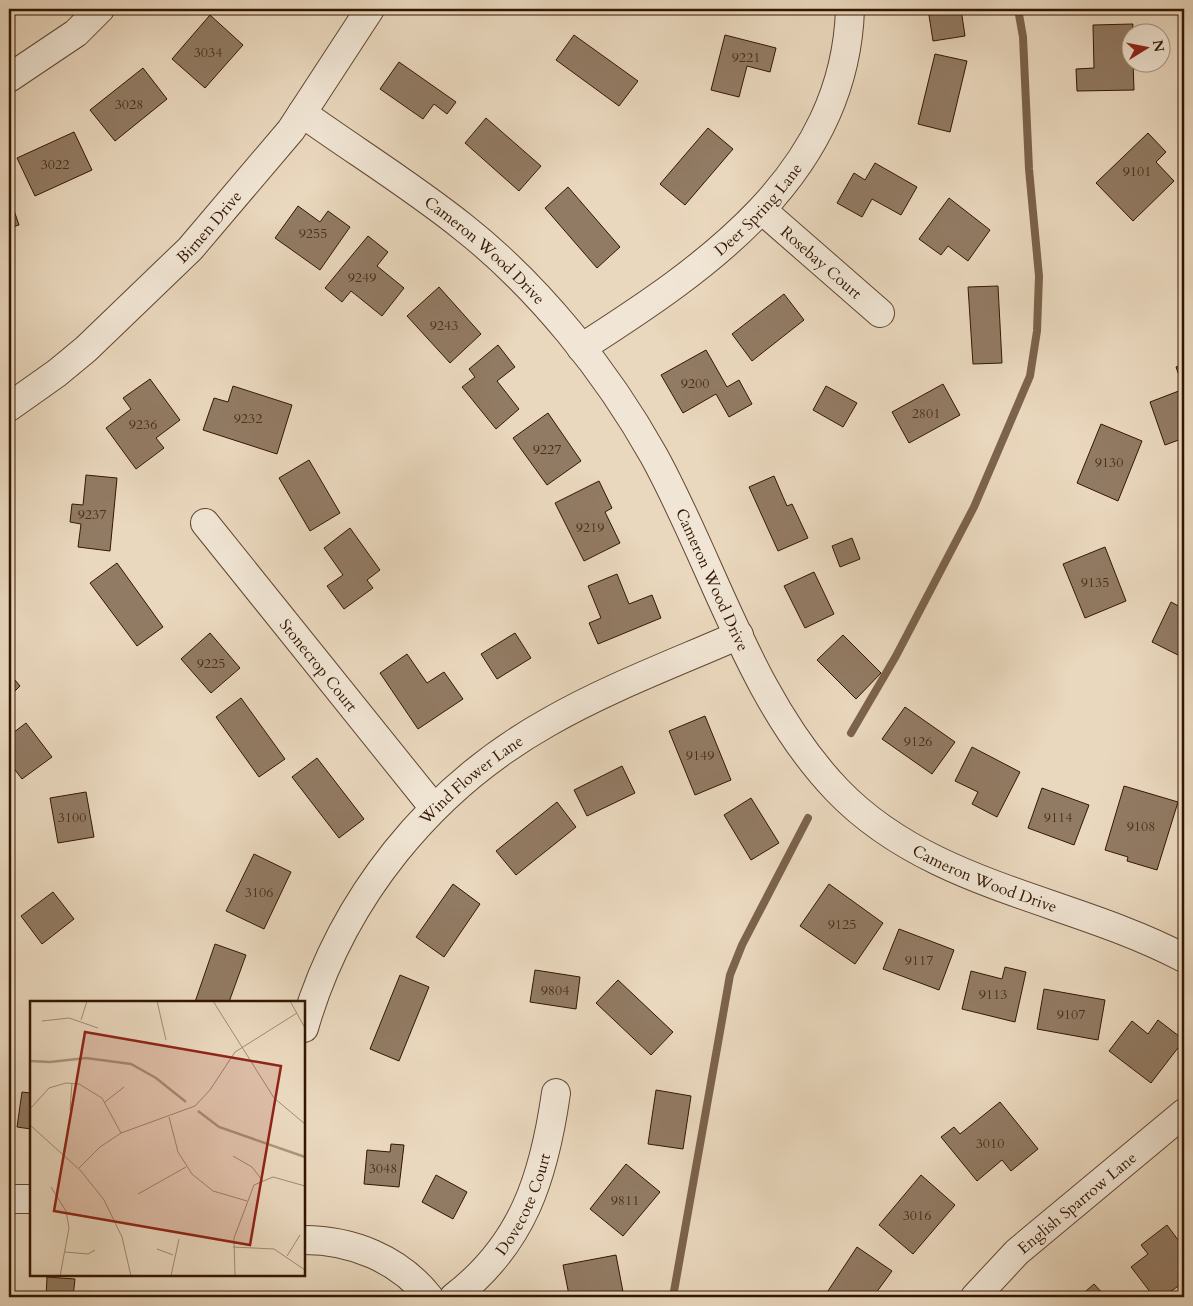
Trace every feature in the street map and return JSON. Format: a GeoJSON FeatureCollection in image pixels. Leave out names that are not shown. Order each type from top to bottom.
{"type":"FeatureCollection","features":[{"type":"Feature","properties":{"kind":"street"},"geometry":{"type":"LineString","coordinates":[[9,78],[76,33],[100,9]]}},
{"type":"Feature","properties":{"kind":"street","name":"Birnen Drive"},"geometry":{"type":"LineString","coordinates":[[9,407],[58,373],[86,349],[190,249],[284,138],[370,9]]}},
{"type":"Feature","properties":{"kind":"street","name":"Deer Spring Lane"},"geometry":{"type":"LineString","coordinates":[[580,348],[667,291],[736,237],[762,210],[800,162],[824,118],[843,63],[850,9]]}},
{"type":"Feature","properties":{"kind":"street","name":"Cameron Wood Drive"},"geometry":{"type":"LineString","coordinates":[[302,112],[464,227],[511,270],[580,348],[609,386],[652,454],[692,529],[753,665],[807,755],[838,791],[874,822],[911,846],[960,872],[1145,939],[1184,958]]}},
{"type":"Feature","properties":{"kind":"street","name":"Rosebay Court"},"geometry":{"type":"LineString","coordinates":[[762,210],[880,313]]}},
{"type":"Feature","properties":{"kind":"street","name":"Stonecrop Court"},"geometry":{"type":"LineString","coordinates":[[205,523],[434,808]]}},
{"type":"Feature","properties":{"kind":"street","name":"Wind Flower Lane"},"geometry":{"type":"LineString","coordinates":[[305,1025],[332,950],[346,924],[396,850],[462,780],[547,723],[576,707],[739,635]]}},
{"type":"Feature","properties":{"kind":"street","name":"Dovecote Court"},"geometry":{"type":"LineString","coordinates":[[454,1297],[474,1282],[499,1252],[533,1195],[552,1122],[556,1093]]}},
{"type":"Feature","properties":{"kind":"street","name":"English Sparrow Lane"},"geometry":{"type":"LineString","coordinates":[[975,1297],[1017,1252],[1184,1113]]}},
{"type":"Feature","properties":{"kind":"street"},"geometry":{"type":"LineString","coordinates":[[9,1199],[30,1199]]}},
{"type":"Feature","properties":{"kind":"street"},"geometry":{"type":"LineString","coordinates":[[305,1240],[332,1241],[362,1249],[391,1263],[413,1280],[429,1297]]}},
{"type":"Feature","properties":{"kind":"building"},"geometry":{"type":"Polygon","coordinates":[[[928,9],[961,9],[965,36],[933,41],[928,9]]]}},
{"type":"Feature","properties":{"kind":"building"},"geometry":{"type":"Polygon","coordinates":[[[210,15],[243,45],[205,88],[172,59],[210,15]]]}},
{"type":"Feature","properties":{"kind":"building"},"geometry":{"type":"Polygon","coordinates":[[[1120,24],[1120,72],[1133,72],[1134,90],[1077,91],[1076,69],[1094,68],[1093,25],[1120,24]]]}},
{"type":"Feature","properties":{"kind":"building"},"geometry":{"type":"Polygon","coordinates":[[[574,35],[638,81],[619,106],[556,60],[574,35]]]}},
{"type":"Feature","properties":{"kind":"building"},"geometry":{"type":"Polygon","coordinates":[[[725,35],[776,48],[770,72],[747,66],[739,97],[711,90],[725,35]]]}},
{"type":"Feature","properties":{"kind":"building"},"geometry":{"type":"Polygon","coordinates":[[[935,54],[967,61],[950,132],[918,124],[935,54]]]}},
{"type":"Feature","properties":{"kind":"building"},"geometry":{"type":"Polygon","coordinates":[[[399,62],[456,102],[447,114],[434,104],[423,119],[380,89],[399,62]]]}},
{"type":"Feature","properties":{"kind":"building"},"geometry":{"type":"Polygon","coordinates":[[[143,68],[167,99],[115,141],[90,110],[143,68]]]}},
{"type":"Feature","properties":{"kind":"building"},"geometry":{"type":"Polygon","coordinates":[[[486,118],[541,166],[519,191],[465,143],[486,118]]]}},
{"type":"Feature","properties":{"kind":"building"},"geometry":{"type":"Polygon","coordinates":[[[708,128],[733,149],[685,205],[660,184],[708,128]]]}},
{"type":"Feature","properties":{"kind":"building"},"geometry":{"type":"Polygon","coordinates":[[[74,132],[92,170],[35,196],[17,158],[74,132]]]}},
{"type":"Feature","properties":{"kind":"building"},"geometry":{"type":"Polygon","coordinates":[[[1148,133],[1166,152],[1156,162],[1174,181],[1133,221],[1096,183],[1148,133]]]}},
{"type":"Feature","properties":{"kind":"building"},"geometry":{"type":"Polygon","coordinates":[[[875,163],[917,187],[901,215],[872,199],[862,217],[837,203],[854,173],[865,180],[875,163]]]}},
{"type":"Feature","properties":{"kind":"building"},"geometry":{"type":"Polygon","coordinates":[[[568,187],[620,247],[597,268],[545,208],[568,187]]]}},
{"type":"Feature","properties":{"kind":"building"},"geometry":{"type":"Polygon","coordinates":[[[9,196],[19,225],[9,228],[9,196]]]}},
{"type":"Feature","properties":{"kind":"building"},"geometry":{"type":"Polygon","coordinates":[[[949,198],[990,230],[968,261],[948,246],[941,255],[919,239],[949,198]]]}},
{"type":"Feature","properties":{"kind":"building"},"geometry":{"type":"Polygon","coordinates":[[[298,206],[320,222],[328,211],[350,227],[320,270],[275,238],[298,206]]]}},
{"type":"Feature","properties":{"kind":"building"},"geometry":{"type":"Polygon","coordinates":[[[368,236],[388,252],[377,266],[404,288],[382,316],[351,291],[342,302],[325,288],[368,236]]]}},
{"type":"Feature","properties":{"kind":"building"},"geometry":{"type":"Polygon","coordinates":[[[998,286],[1002,363],[973,364],[968,287],[998,286]]]}},
{"type":"Feature","properties":{"kind":"building"},"geometry":{"type":"Polygon","coordinates":[[[439,287],[481,334],[450,363],[407,316],[439,287]]]}},
{"type":"Feature","properties":{"kind":"building"},"geometry":{"type":"Polygon","coordinates":[[[784,294],[804,320],[752,361],[732,334],[784,294]]]}},
{"type":"Feature","properties":{"kind":"building"},"geometry":{"type":"Polygon","coordinates":[[[498,345],[515,367],[497,381],[519,409],[496,429],[462,387],[475,377],[469,369],[498,345]]]}},
{"type":"Feature","properties":{"kind":"building"},"geometry":{"type":"Polygon","coordinates":[[[706,350],[727,387],[739,380],[752,404],[729,417],[716,394],[683,413],[661,375],[706,350]]]}},
{"type":"Feature","properties":{"kind":"building"},"geometry":{"type":"Polygon","coordinates":[[[1184,364],[1184,389],[1176,367],[1184,364]]]}},
{"type":"Feature","properties":{"kind":"building"},"geometry":{"type":"Polygon","coordinates":[[[150,379],[180,420],[156,438],[164,448],[136,469],[106,428],[131,409],[123,398],[150,379]]]}},
{"type":"Feature","properties":{"kind":"building"},"geometry":{"type":"Polygon","coordinates":[[[943,384],[960,415],[909,443],[892,412],[943,384]]]}},
{"type":"Feature","properties":{"kind":"building"},"geometry":{"type":"Polygon","coordinates":[[[233,386],[292,405],[277,454],[203,430],[214,398],[228,402],[233,386]]]}},
{"type":"Feature","properties":{"kind":"building"},"geometry":{"type":"Polygon","coordinates":[[[826,386],[857,403],[843,427],[813,410],[826,386]]]}},
{"type":"Feature","properties":{"kind":"building"},"geometry":{"type":"Polygon","coordinates":[[[1184,389],[1184,438],[1165,445],[1150,402],[1184,389]]]}},
{"type":"Feature","properties":{"kind":"building"},"geometry":{"type":"Polygon","coordinates":[[[548,413],[581,461],[547,485],[513,438],[548,413]]]}},
{"type":"Feature","properties":{"kind":"building"},"geometry":{"type":"Polygon","coordinates":[[[1101,424],[1142,441],[1118,501],[1077,483],[1101,424]]]}},
{"type":"Feature","properties":{"kind":"building"},"geometry":{"type":"Polygon","coordinates":[[[309,460],[340,513],[310,531],[279,478],[309,460]]]}},
{"type":"Feature","properties":{"kind":"building"},"geometry":{"type":"Polygon","coordinates":[[[86,475],[117,478],[110,551],[78,547],[81,524],[70,522],[72,504],[83,505],[86,475]]]}},
{"type":"Feature","properties":{"kind":"building"},"geometry":{"type":"Polygon","coordinates":[[[774,476],[787,506],[792,504],[808,538],[778,551],[749,487],[774,476]]]}},
{"type":"Feature","properties":{"kind":"building"},"geometry":{"type":"Polygon","coordinates":[[[599,481],[612,508],[605,512],[620,543],[584,561],[555,503],[599,481]]]}},
{"type":"Feature","properties":{"kind":"building"},"geometry":{"type":"Polygon","coordinates":[[[350,528],[380,570],[367,580],[373,588],[344,609],[327,586],[343,575],[324,548],[350,528]]]}},
{"type":"Feature","properties":{"kind":"building"},"geometry":{"type":"Polygon","coordinates":[[[852,538],[860,559],[840,567],[832,546],[852,538]]]}},
{"type":"Feature","properties":{"kind":"building"},"geometry":{"type":"Polygon","coordinates":[[[1105,547],[1126,601],[1085,618],[1063,564],[1105,547]]]}},
{"type":"Feature","properties":{"kind":"building"},"geometry":{"type":"Polygon","coordinates":[[[117,563],[163,627],[137,646],[90,583],[117,563]]]}},
{"type":"Feature","properties":{"kind":"building"},"geometry":{"type":"Polygon","coordinates":[[[814,572],[834,614],[805,628],[784,586],[814,572]]]}},
{"type":"Feature","properties":{"kind":"building"},"geometry":{"type":"Polygon","coordinates":[[[617,574],[629,604],[652,595],[661,618],[598,644],[589,623],[601,618],[588,586],[617,574]]]}},
{"type":"Feature","properties":{"kind":"building"},"geometry":{"type":"Polygon","coordinates":[[[1171,602],[1184,609],[1184,658],[1152,642],[1171,602]]]}},
{"type":"Feature","properties":{"kind":"building"},"geometry":{"type":"Polygon","coordinates":[[[210,633],[240,668],[211,693],[181,659],[210,633]]]}},
{"type":"Feature","properties":{"kind":"building"},"geometry":{"type":"Polygon","coordinates":[[[515,633],[531,658],[497,679],[481,654],[515,633]]]}},
{"type":"Feature","properties":{"kind":"building"},"geometry":{"type":"Polygon","coordinates":[[[843,635],[881,673],[856,699],[817,660],[843,635]]]}},
{"type":"Feature","properties":{"kind":"building"},"geometry":{"type":"Polygon","coordinates":[[[407,654],[427,683],[444,672],[463,699],[418,729],[380,673],[407,654]]]}},
{"type":"Feature","properties":{"kind":"building"},"geometry":{"type":"Polygon","coordinates":[[[9,673],[20,686],[9,697],[9,673]]]}},
{"type":"Feature","properties":{"kind":"building"},"geometry":{"type":"Polygon","coordinates":[[[241,698],[285,759],[259,777],[216,717],[241,698]]]}},
{"type":"Feature","properties":{"kind":"building"},"geometry":{"type":"Polygon","coordinates":[[[905,707],[955,742],[932,774],[882,739],[905,707]]]}},
{"type":"Feature","properties":{"kind":"building"},"geometry":{"type":"Polygon","coordinates":[[[705,716],[731,780],[695,795],[669,731],[705,716]]]}},
{"type":"Feature","properties":{"kind":"building"},"geometry":{"type":"Polygon","coordinates":[[[26,723],[52,757],[22,779],[9,762],[9,736],[26,723]]]}},
{"type":"Feature","properties":{"kind":"building"},"geometry":{"type":"Polygon","coordinates":[[[972,747],[1020,772],[997,817],[972,804],[978,792],[955,781],[972,747]]]}},
{"type":"Feature","properties":{"kind":"building"},"geometry":{"type":"Polygon","coordinates":[[[317,758],[364,819],[339,838],[292,777],[317,758]]]}},
{"type":"Feature","properties":{"kind":"building"},"geometry":{"type":"Polygon","coordinates":[[[622,766],[635,793],[587,816],[574,790],[622,766]]]}},
{"type":"Feature","properties":{"kind":"building"},"geometry":{"type":"Polygon","coordinates":[[[1124,786],[1178,802],[1157,870],[1127,861],[1128,857],[1105,850],[1124,786]]]}},
{"type":"Feature","properties":{"kind":"building"},"geometry":{"type":"Polygon","coordinates":[[[1042,788],[1089,805],[1074,845],[1028,828],[1042,788]]]}},
{"type":"Feature","properties":{"kind":"building"},"geometry":{"type":"Polygon","coordinates":[[[86,792],[94,837],[58,843],[50,798],[86,792]]]}},
{"type":"Feature","properties":{"kind":"building"},"geometry":{"type":"Polygon","coordinates":[[[751,798],[779,843],[751,860],[724,815],[751,798]]]}},
{"type":"Feature","properties":{"kind":"building"},"geometry":{"type":"Polygon","coordinates":[[[557,802],[576,827],[516,875],[496,851],[557,802]]]}},
{"type":"Feature","properties":{"kind":"building"},"geometry":{"type":"Polygon","coordinates":[[[254,854],[291,872],[264,929],[226,911],[254,854]]]}},
{"type":"Feature","properties":{"kind":"building"},"geometry":{"type":"Polygon","coordinates":[[[453,884],[480,904],[444,957],[416,937],[453,884]]]}},
{"type":"Feature","properties":{"kind":"building"},"geometry":{"type":"Polygon","coordinates":[[[829,884],[883,923],[855,964],[800,926],[829,884]]]}},
{"type":"Feature","properties":{"kind":"building"},"geometry":{"type":"Polygon","coordinates":[[[53,892],[74,919],[42,944],[21,916],[53,892]]]}},
{"type":"Feature","properties":{"kind":"building"},"geometry":{"type":"Polygon","coordinates":[[[899,929],[954,950],[939,990],[883,969],[899,929]]]}},
{"type":"Feature","properties":{"kind":"building"},"geometry":{"type":"Polygon","coordinates":[[[215,944],[246,955],[229,1001],[195,1001],[215,944]]]}},
{"type":"Feature","properties":{"kind":"building"},"geometry":{"type":"Polygon","coordinates":[[[1005,967],[1026,972],[1015,1022],[962,1009],[971,971],[1002,979],[1005,967]]]}},
{"type":"Feature","properties":{"kind":"building"},"geometry":{"type":"Polygon","coordinates":[[[535,970],[580,977],[576,1009],[530,1002],[535,970]]]}},
{"type":"Feature","properties":{"kind":"building"},"geometry":{"type":"Polygon","coordinates":[[[400,975],[429,987],[399,1061],[370,1049],[400,975]]]}},
{"type":"Feature","properties":{"kind":"building"},"geometry":{"type":"Polygon","coordinates":[[[618,980],[673,1032],[651,1055],[596,1003],[618,980]]]}},
{"type":"Feature","properties":{"kind":"building"},"geometry":{"type":"Polygon","coordinates":[[[1044,989],[1105,1000],[1098,1040],[1037,1029],[1044,989]]]}},
{"type":"Feature","properties":{"kind":"building"},"geometry":{"type":"Polygon","coordinates":[[[1158,1020],[1184,1040],[1151,1083],[1109,1051],[1132,1021],[1148,1034],[1158,1020]]]}},
{"type":"Feature","properties":{"kind":"building"},"geometry":{"type":"Polygon","coordinates":[[[656,1090],[691,1096],[683,1149],[648,1144],[656,1090]]]}},
{"type":"Feature","properties":{"kind":"building"},"geometry":{"type":"Polygon","coordinates":[[[22,1092],[30,1093],[30,1129],[17,1127],[22,1092]]]}},
{"type":"Feature","properties":{"kind":"building"},"geometry":{"type":"Polygon","coordinates":[[[1000,1102],[1038,1149],[1011,1171],[1002,1160],[977,1181],[941,1137],[954,1127],[960,1134],[1000,1102]]]}},
{"type":"Feature","properties":{"kind":"building"},"geometry":{"type":"Polygon","coordinates":[[[391,1144],[404,1145],[399,1187],[364,1184],[367,1150],[390,1152],[391,1144]]]}},
{"type":"Feature","properties":{"kind":"building"},"geometry":{"type":"Polygon","coordinates":[[[626,1164],[660,1192],[623,1236],[590,1209],[626,1164]]]}},
{"type":"Feature","properties":{"kind":"building"},"geometry":{"type":"Polygon","coordinates":[[[436,1175],[467,1192],[453,1219],[422,1202],[436,1175]]]}},
{"type":"Feature","properties":{"kind":"building"},"geometry":{"type":"Polygon","coordinates":[[[921,1175],[955,1205],[913,1254],[879,1225],[921,1175]]]}},
{"type":"Feature","properties":{"kind":"building"},"geometry":{"type":"Polygon","coordinates":[[[1167,1225],[1184,1248],[1184,1282],[1163,1297],[1154,1297],[1131,1267],[1148,1254],[1141,1245],[1167,1225]]]}},
{"type":"Feature","properties":{"kind":"building"},"geometry":{"type":"Polygon","coordinates":[[[857,1247],[892,1271],[873,1297],[824,1297],[857,1247]]]}},
{"type":"Feature","properties":{"kind":"building"},"geometry":{"type":"Polygon","coordinates":[[[616,1255],[624,1297],[558,1297],[569,1295],[563,1265],[616,1255]]]}},
{"type":"Feature","properties":{"kind":"building"},"geometry":{"type":"Polygon","coordinates":[[[47,1277],[75,1279],[73,1297],[46,1297],[47,1277]]]}},
{"type":"Feature","properties":{"kind":"building"},"geometry":{"type":"Polygon","coordinates":[[[1094,1284],[1106,1297],[1079,1297],[1094,1284]]]}},
{"type":"Feature","properties":{"kind":"waterway"},"geometry":{"type":"LineString","coordinates":[[851,733],[896,656],[974,507],[1030,376],[1037,331],[1039,276],[1029,169],[1023,37],[1018,9]]}},
{"type":"Feature","properties":{"kind":"waterway"},"geometry":{"type":"LineString","coordinates":[[673,1297],[730,975],[742,945],[808,818]]}}]}
